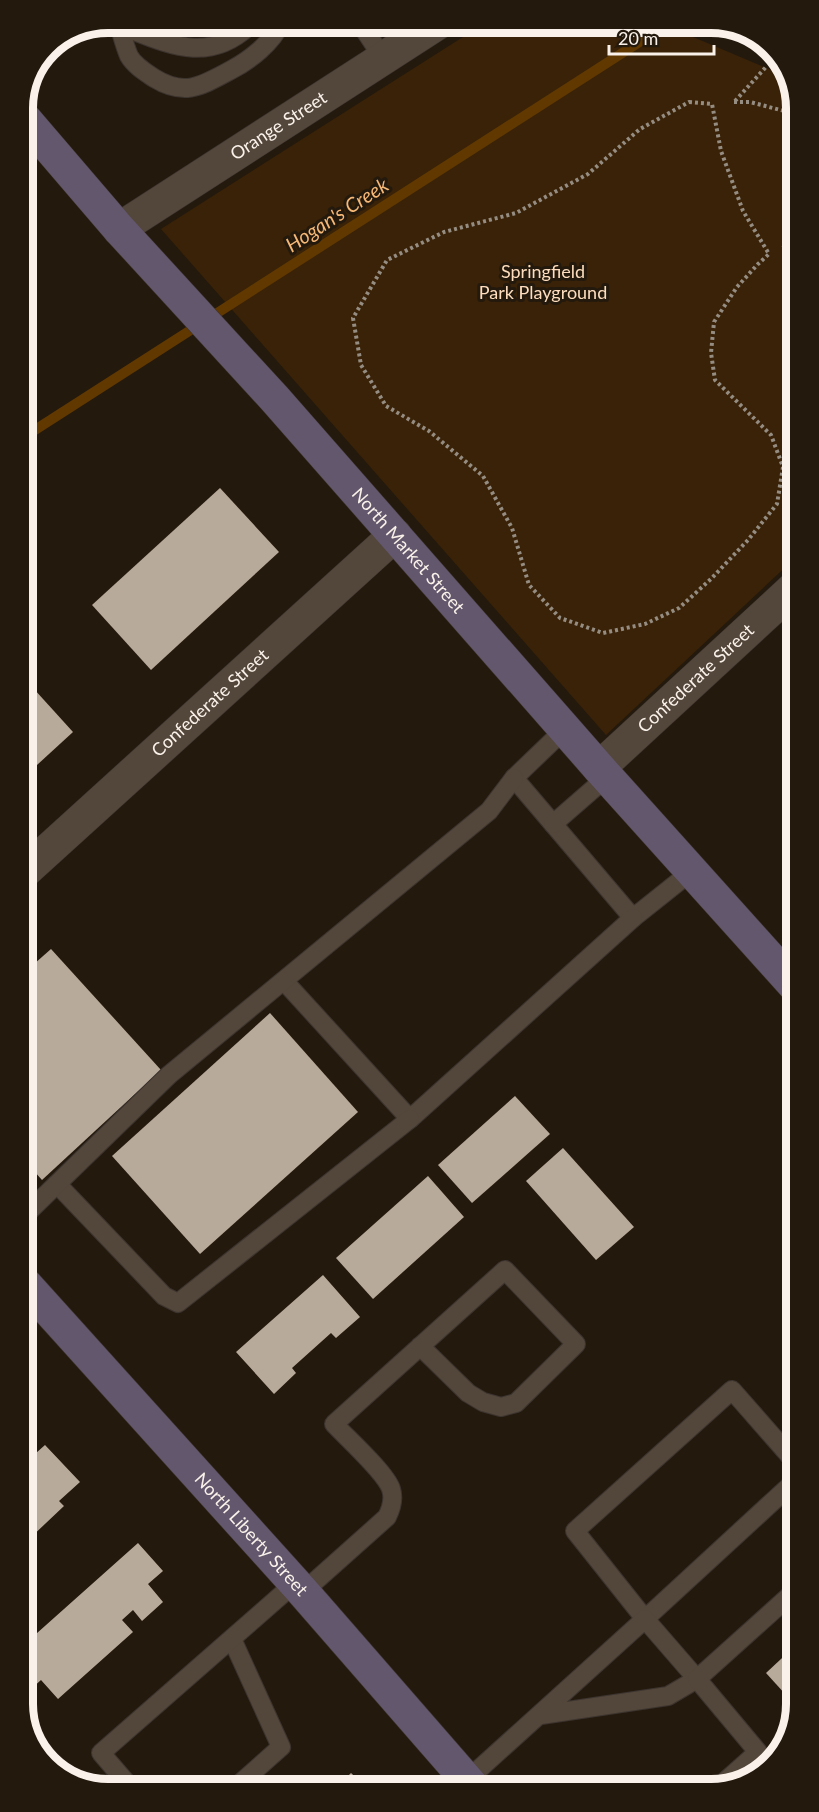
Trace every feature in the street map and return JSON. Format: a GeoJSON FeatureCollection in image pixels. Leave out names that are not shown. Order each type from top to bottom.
{"type":"FeatureCollection","features":[{"type":"Feature","properties":{"kind":"street","name":"Orange Street"},"geometry":{"type":"LineString","coordinates":[[119,229],[422,33]]}},
{"type":"Feature","properties":{"kind":"street","name":"North Market Street"},"geometry":{"type":"LineString","coordinates":[[33,129],[119,229],[275,399],[786,976]]}},
{"type":"Feature","properties":{"kind":"street","name":"Confederate Street"},"geometry":{"type":"LineString","coordinates":[[33,864],[395,535]]}},
{"type":"Feature","properties":{"kind":"street","name":"Confederate Street"},"geometry":{"type":"LineString","coordinates":[[603,772],[786,596]]}},
{"type":"Feature","properties":{"kind":"street","name":"North Liberty Street"},"geometry":{"type":"LineString","coordinates":[[33,1293],[299,1588],[466,1779]]}},
{"type":"Feature","properties":{"kind":"lane"},"geometry":{"type":"LineString","coordinates":[[122,33],[130,57],[142,70],[163,84],[181,90],[212,80],[247,62],[276,33]]}},
{"type":"Feature","properties":{"kind":"lane"},"geometry":{"type":"LineString","coordinates":[[140,33],[164,42],[206,49],[228,42],[239,33]]}},
{"type":"Feature","properties":{"kind":"lane"},"geometry":{"type":"LineString","coordinates":[[367,33],[383,58]]}},
{"type":"Feature","properties":{"kind":"lane"},"geometry":{"type":"LineString","coordinates":[[33,1207],[170,1075],[489,811],[514,778],[565,729]]}},
{"type":"Feature","properties":{"kind":"lane"},"geometry":{"type":"LineString","coordinates":[[553,825],[603,772]]}},
{"type":"Feature","properties":{"kind":"lane"},"geometry":{"type":"LineString","coordinates":[[514,778],[633,918]]}},
{"type":"Feature","properties":{"kind":"lane"},"geometry":{"type":"LineString","coordinates":[[57,1185],[164,1296],[178,1303],[410,1119],[633,918],[692,871]]}},
{"type":"Feature","properties":{"kind":"lane"},"geometry":{"type":"LineString","coordinates":[[284,981],[410,1119]]}},
{"type":"Feature","properties":{"kind":"lane"},"geometry":{"type":"LineString","coordinates":[[123,1779],[101,1753],[232,1639],[387,1517],[391,1509],[391,1489],[372,1464],[334,1424],[420,1346],[505,1270],[576,1344],[516,1403],[501,1407],[468,1393],[420,1346]]}},
{"type":"Feature","properties":{"kind":"lane"},"geometry":{"type":"LineString","coordinates":[[731,1776],[758,1752],[575,1531],[732,1389],[786,1451]]}},
{"type":"Feature","properties":{"kind":"lane"},"geometry":{"type":"LineString","coordinates":[[475,1779],[645,1618],[786,1489]]}},
{"type":"Feature","properties":{"kind":"lane"},"geometry":{"type":"LineString","coordinates":[[541,1715],[668,1696],[697,1679],[786,1599]]}},
{"type":"Feature","properties":{"kind":"lane"},"geometry":{"type":"LineString","coordinates":[[232,1639],[281,1747],[245,1779]]}},
{"type":"Feature","properties":{"kind":"path"},"geometry":{"type":"LineString","coordinates":[[766,67],[734,102],[750,102],[786,111]]}},
{"type":"Feature","properties":{"kind":"path"},"geometry":{"type":"LineString","coordinates":[[689,102],[712,104],[721,151],[743,211],[769,254],[737,287],[714,322],[711,353],[715,380],[771,435],[783,467],[777,504],[748,540],[711,579],[679,608],[645,624],[603,633],[592,630],[560,618],[529,585],[512,528],[483,476],[429,431],[386,406],[361,365],[353,318],[387,260],[444,232],[516,213],[588,174],[640,129],[689,102]]}},
{"type":"Feature","properties":{"kind":"path"},"geometry":{"type":"LineString","coordinates":[[783,248],[786,245]]}},
{"type":"Feature","properties":{"kind":"green space","name":"Springfield Park Playground"},"geometry":{"type":"Polygon","coordinates":[[[469,33],[685,33],[776,72],[785,94],[786,108],[786,567],[606,735],[161,229],[469,33]]]}},
{"type":"Feature","properties":{"kind":"building"},"geometry":{"type":"Polygon","coordinates":[[[220,488],[279,552],[151,670],[92,605],[220,488]]]}},
{"type":"Feature","properties":{"kind":"building"},"geometry":{"type":"Polygon","coordinates":[[[33,688],[73,732],[33,769],[33,688]]]}},
{"type":"Feature","properties":{"kind":"building"},"geometry":{"type":"Polygon","coordinates":[[[51,949],[161,1070],[42,1180],[33,1170],[33,965],[51,949]]]}},
{"type":"Feature","properties":{"kind":"building"},"geometry":{"type":"Polygon","coordinates":[[[270,1013],[358,1112],[200,1254],[112,1156],[270,1013]]]}},
{"type":"Feature","properties":{"kind":"building"},"geometry":{"type":"Polygon","coordinates":[[[515,1096],[550,1134],[472,1203],[438,1165],[515,1096]]]}},
{"type":"Feature","properties":{"kind":"building"},"geometry":{"type":"Polygon","coordinates":[[[563,1148],[634,1227],[596,1260],[526,1181],[563,1148]]]}},
{"type":"Feature","properties":{"kind":"building"},"geometry":{"type":"Polygon","coordinates":[[[428,1176],[464,1217],[373,1299],[336,1258],[428,1176]]]}},
{"type":"Feature","properties":{"kind":"building"},"geometry":{"type":"Polygon","coordinates":[[[323,1275],[360,1317],[336,1338],[331,1333],[292,1368],[296,1373],[274,1394],[236,1352],[323,1275]]]}},
{"type":"Feature","properties":{"kind":"building"},"geometry":{"type":"Polygon","coordinates":[[[45,1445],[80,1482],[59,1501],[64,1506],[33,1535],[33,1456],[45,1445]]]}},
{"type":"Feature","properties":{"kind":"building"},"geometry":{"type":"Polygon","coordinates":[[[138,1543],[163,1571],[148,1584],[163,1602],[142,1621],[133,1610],[122,1620],[133,1632],[58,1699],[41,1680],[33,1687],[33,1637],[138,1543]]]}},
{"type":"Feature","properties":{"kind":"building"},"geometry":{"type":"Polygon","coordinates":[[[786,1654],[786,1695],[766,1673],[786,1654]]]}},
{"type":"Feature","properties":{"kind":"building"},"geometry":{"type":"Polygon","coordinates":[[[351,1773],[357,1779],[345,1779],[351,1773]]]}},
{"type":"Feature","properties":{"kind":"waterway","name":"Hogan's Creek"},"geometry":{"type":"LineString","coordinates":[[33,431],[653,33]]}}]}
